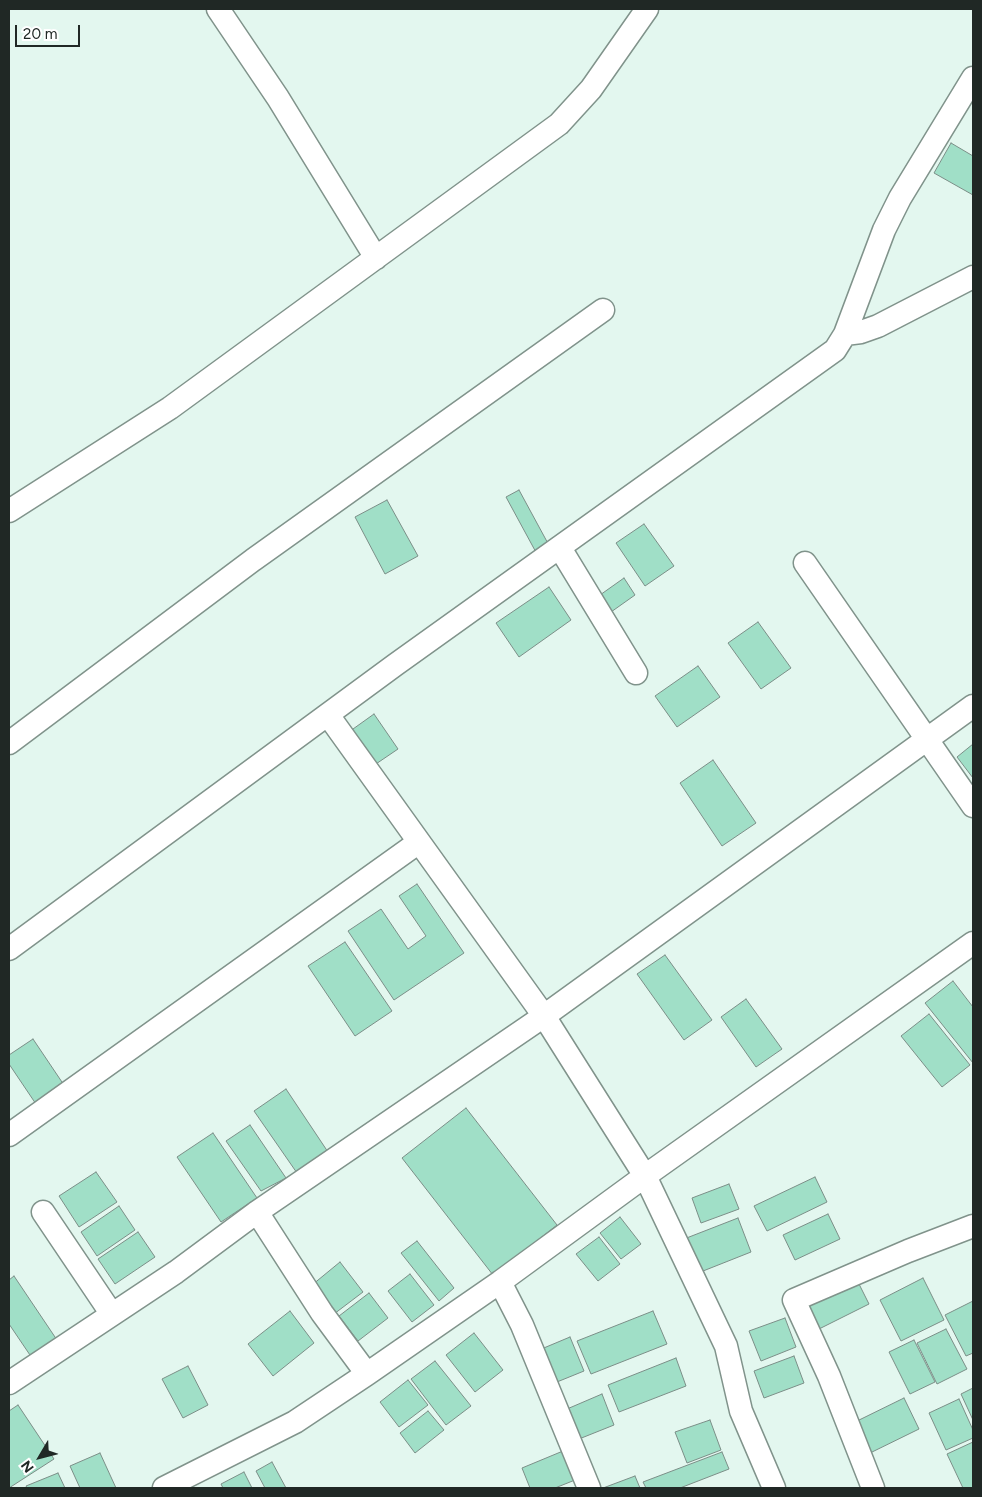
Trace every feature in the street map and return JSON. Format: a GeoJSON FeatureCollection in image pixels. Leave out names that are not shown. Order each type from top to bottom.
{"type":"FeatureCollection","features":[{"type":"Feature","properties":{"kind":"street"},"geometry":{"type":"LineString","coordinates":[[218,9],[278,98],[376,258]]}},
{"type":"Feature","properties":{"kind":"street"},"geometry":{"type":"LineString","coordinates":[[9,511],[170,408],[559,124],[591,89],[648,9]]}},
{"type":"Feature","properties":{"kind":"street"},"geometry":{"type":"LineString","coordinates":[[9,949],[328,715],[834,350],[845,334],[884,230],[900,198],[973,78]]}},
{"type":"Feature","properties":{"kind":"street"},"geometry":{"type":"LineString","coordinates":[[845,334],[861,332],[878,326],[973,276]]}},
{"type":"Feature","properties":{"kind":"street"},"geometry":{"type":"LineString","coordinates":[[9,743],[253,560],[603,310]]}},
{"type":"Feature","properties":{"kind":"street"},"geometry":{"type":"LineString","coordinates":[[560,548],[636,673]]}},
{"type":"Feature","properties":{"kind":"street"},"geometry":{"type":"LineString","coordinates":[[805,563],[973,806]]}},
{"type":"Feature","properties":{"kind":"street"},"geometry":{"type":"LineString","coordinates":[[9,1383],[85,1333],[111,1313],[176,1272],[257,1212],[544,1016],[973,706]]}},
{"type":"Feature","properties":{"kind":"street"},"geometry":{"type":"LineString","coordinates":[[328,715],[544,1016],[645,1176],[726,1346],[741,1411],[774,1488]]}},
{"type":"Feature","properties":{"kind":"street"},"geometry":{"type":"LineString","coordinates":[[9,1135],[419,842]]}},
{"type":"Feature","properties":{"kind":"street"},"geometry":{"type":"LineString","coordinates":[[164,1488],[295,1422],[368,1374],[500,1282],[645,1176],[973,943]]}},
{"type":"Feature","properties":{"kind":"street"},"geometry":{"type":"LineString","coordinates":[[42,1212],[111,1313]]}},
{"type":"Feature","properties":{"kind":"street"},"geometry":{"type":"LineString","coordinates":[[257,1212],[322,1313],[368,1374]]}},
{"type":"Feature","properties":{"kind":"street"},"geometry":{"type":"LineString","coordinates":[[873,1488],[828,1376],[794,1300],[908,1251],[973,1226]]}},
{"type":"Feature","properties":{"kind":"street"},"geometry":{"type":"LineString","coordinates":[[500,1282],[522,1325],[589,1488]]}},
{"type":"Feature","properties":{"kind":"building"},"geometry":{"type":"Polygon","coordinates":[[[951,143],[973,156],[973,195],[934,173],[951,143]]]}},
{"type":"Feature","properties":{"kind":"building"},"geometry":{"type":"Polygon","coordinates":[[[519,490],[551,549],[538,556],[506,497],[519,490]]]}},
{"type":"Feature","properties":{"kind":"building"},"geometry":{"type":"Polygon","coordinates":[[[387,500],[418,556],[385,574],[355,517],[387,500]]]}},
{"type":"Feature","properties":{"kind":"building"},"geometry":{"type":"Polygon","coordinates":[[[644,524],[674,566],[645,586],[616,543],[644,524]]]}},
{"type":"Feature","properties":{"kind":"building"},"geometry":{"type":"Polygon","coordinates":[[[624,578],[635,595],[611,612],[600,595],[624,578]]]}},
{"type":"Feature","properties":{"kind":"building"},"geometry":{"type":"Polygon","coordinates":[[[549,587],[571,620],[519,657],[496,623],[549,587]]]}},
{"type":"Feature","properties":{"kind":"building"},"geometry":{"type":"Polygon","coordinates":[[[758,622],[791,668],[761,689],[728,643],[758,622]]]}},
{"type":"Feature","properties":{"kind":"building"},"geometry":{"type":"Polygon","coordinates":[[[698,666],[720,697],[677,727],[655,696],[698,666]]]}},
{"type":"Feature","properties":{"kind":"building"},"geometry":{"type":"Polygon","coordinates":[[[374,714],[398,749],[370,768],[346,734],[374,714]]]}},
{"type":"Feature","properties":{"kind":"building"},"geometry":{"type":"Polygon","coordinates":[[[973,744],[973,778],[957,757],[973,744]]]}},
{"type":"Feature","properties":{"kind":"building"},"geometry":{"type":"Polygon","coordinates":[[[713,760],[756,823],[722,846],[680,783],[713,760]]]}},
{"type":"Feature","properties":{"kind":"building"},"geometry":{"type":"Polygon","coordinates":[[[417,884],[464,953],[394,1000],[348,931],[381,909],[408,949],[426,936],[399,896],[417,884]]]}},
{"type":"Feature","properties":{"kind":"building"},"geometry":{"type":"Polygon","coordinates":[[[345,942],[392,1011],[355,1036],[308,966],[345,942]]]}},
{"type":"Feature","properties":{"kind":"building"},"geometry":{"type":"Polygon","coordinates":[[[665,955],[712,1020],[684,1040],[637,974],[665,955]]]}},
{"type":"Feature","properties":{"kind":"building"},"geometry":{"type":"Polygon","coordinates":[[[953,981],[973,1007],[973,1063],[925,1003],[953,981]]]}},
{"type":"Feature","properties":{"kind":"building"},"geometry":{"type":"Polygon","coordinates":[[[746,999],[782,1049],[756,1067],[721,1017],[746,999]]]}},
{"type":"Feature","properties":{"kind":"building"},"geometry":{"type":"Polygon","coordinates":[[[929,1014],[970,1065],[942,1087],[901,1036],[929,1014]]]}},
{"type":"Feature","properties":{"kind":"building"},"geometry":{"type":"Polygon","coordinates":[[[33,1039],[68,1091],[40,1110],[9,1064],[9,1055],[33,1039]]]}},
{"type":"Feature","properties":{"kind":"building"},"geometry":{"type":"Polygon","coordinates":[[[286,1089],[328,1152],[297,1173],[254,1111],[286,1089]]]}},
{"type":"Feature","properties":{"kind":"building"},"geometry":{"type":"Polygon","coordinates":[[[466,1108],[557,1225],[493,1275],[402,1158],[466,1108]]]}},
{"type":"Feature","properties":{"kind":"building"},"geometry":{"type":"Polygon","coordinates":[[[250,1125],[286,1178],[261,1191],[226,1141],[250,1125]]]}},
{"type":"Feature","properties":{"kind":"building"},"geometry":{"type":"Polygon","coordinates":[[[213,1133],[257,1198],[221,1222],[177,1157],[213,1133]]]}},
{"type":"Feature","properties":{"kind":"building"},"geometry":{"type":"Polygon","coordinates":[[[96,1172],[117,1202],[79,1227],[59,1196],[96,1172]]]}},
{"type":"Feature","properties":{"kind":"building"},"geometry":{"type":"Polygon","coordinates":[[[815,1177],[827,1202],[767,1231],[754,1206],[815,1177]]]}},
{"type":"Feature","properties":{"kind":"building"},"geometry":{"type":"Polygon","coordinates":[[[729,1184],[739,1209],[701,1223],[692,1198],[729,1184]]]}},
{"type":"Feature","properties":{"kind":"building"},"geometry":{"type":"Polygon","coordinates":[[[119,1206],[135,1230],[97,1256],[81,1232],[119,1206]]]}},
{"type":"Feature","properties":{"kind":"building"},"geometry":{"type":"Polygon","coordinates":[[[828,1214],[840,1239],[795,1260],[783,1235],[828,1214]]]}},
{"type":"Feature","properties":{"kind":"building"},"geometry":{"type":"Polygon","coordinates":[[[620,1217],[641,1244],[621,1259],[600,1233],[620,1217]]]}},
{"type":"Feature","properties":{"kind":"building"},"geometry":{"type":"Polygon","coordinates":[[[738,1218],[751,1252],[698,1273],[684,1239],[738,1218]]]}},
{"type":"Feature","properties":{"kind":"building"},"geometry":{"type":"Polygon","coordinates":[[[138,1232],[155,1257],[115,1284],[98,1259],[138,1232]]]}},
{"type":"Feature","properties":{"kind":"building"},"geometry":{"type":"Polygon","coordinates":[[[599,1237],[620,1264],[598,1281],[576,1254],[599,1237]]]}},
{"type":"Feature","properties":{"kind":"building"},"geometry":{"type":"Polygon","coordinates":[[[417,1241],[454,1288],[439,1301],[401,1253],[417,1241]]]}},
{"type":"Feature","properties":{"kind":"building"},"geometry":{"type":"Polygon","coordinates":[[[340,1262],[363,1292],[334,1314],[312,1285],[340,1262]]]}},
{"type":"Feature","properties":{"kind":"building"},"geometry":{"type":"Polygon","coordinates":[[[410,1274],[434,1305],[412,1322],[388,1291],[410,1274]]]}},
{"type":"Feature","properties":{"kind":"building"},"geometry":{"type":"Polygon","coordinates":[[[14,1276],[57,1340],[32,1358],[9,1324],[9,1280],[14,1276]]]}},
{"type":"Feature","properties":{"kind":"building"},"geometry":{"type":"Polygon","coordinates":[[[856,1278],[869,1304],[817,1330],[804,1304],[856,1278]]]}},
{"type":"Feature","properties":{"kind":"building"},"geometry":{"type":"Polygon","coordinates":[[[923,1278],[944,1320],[901,1341],[880,1300],[923,1278]]]}},
{"type":"Feature","properties":{"kind":"building"},"geometry":{"type":"Polygon","coordinates":[[[369,1293],[388,1318],[358,1341],[339,1316],[369,1293]]]}},
{"type":"Feature","properties":{"kind":"building"},"geometry":{"type":"Polygon","coordinates":[[[973,1301],[973,1353],[966,1356],[945,1315],[973,1301]]]}},
{"type":"Feature","properties":{"kind":"building"},"geometry":{"type":"Polygon","coordinates":[[[290,1311],[314,1343],[273,1376],[248,1344],[290,1311]]]}},
{"type":"Feature","properties":{"kind":"building"},"geometry":{"type":"Polygon","coordinates":[[[653,1311],[667,1344],[591,1374],[577,1341],[653,1311]]]}},
{"type":"Feature","properties":{"kind":"building"},"geometry":{"type":"Polygon","coordinates":[[[785,1318],[796,1347],[761,1361],[749,1331],[785,1318]]]}},
{"type":"Feature","properties":{"kind":"building"},"geometry":{"type":"Polygon","coordinates":[[[946,1329],[967,1369],[937,1384],[917,1343],[946,1329]]]}},
{"type":"Feature","properties":{"kind":"building"},"geometry":{"type":"Polygon","coordinates":[[[474,1333],[503,1370],[475,1392],[446,1355],[474,1333]]]}},
{"type":"Feature","properties":{"kind":"building"},"geometry":{"type":"Polygon","coordinates":[[[570,1337],[584,1371],[552,1384],[539,1350],[570,1337]]]}},
{"type":"Feature","properties":{"kind":"building"},"geometry":{"type":"Polygon","coordinates":[[[914,1340],[935,1382],[910,1394],[889,1352],[914,1340]]]}},
{"type":"Feature","properties":{"kind":"building"},"geometry":{"type":"Polygon","coordinates":[[[794,1356],[804,1383],[764,1398],[754,1371],[794,1356]]]}},
{"type":"Feature","properties":{"kind":"building"},"geometry":{"type":"Polygon","coordinates":[[[676,1358],[686,1386],[619,1412],[608,1385],[676,1358]]]}},
{"type":"Feature","properties":{"kind":"building"},"geometry":{"type":"Polygon","coordinates":[[[435,1361],[471,1406],[446,1425],[411,1379],[435,1361]]]}},
{"type":"Feature","properties":{"kind":"building"},"geometry":{"type":"Polygon","coordinates":[[[188,1366],[208,1405],[183,1418],[162,1379],[188,1366]]]}},
{"type":"Feature","properties":{"kind":"building"},"geometry":{"type":"Polygon","coordinates":[[[408,1380],[428,1405],[399,1427],[380,1402],[408,1380]]]}},
{"type":"Feature","properties":{"kind":"building"},"geometry":{"type":"Polygon","coordinates":[[[973,1388],[973,1420],[961,1394],[973,1388]]]}},
{"type":"Feature","properties":{"kind":"building"},"geometry":{"type":"Polygon","coordinates":[[[602,1394],[614,1425],[579,1439],[567,1409],[602,1394]]]}},
{"type":"Feature","properties":{"kind":"building"},"geometry":{"type":"Polygon","coordinates":[[[904,1398],[919,1429],[868,1454],[853,1423],[904,1398]]]}},
{"type":"Feature","properties":{"kind":"building"},"geometry":{"type":"Polygon","coordinates":[[[959,1399],[973,1430],[973,1438],[946,1450],[929,1413],[959,1399]]]}},
{"type":"Feature","properties":{"kind":"building"},"geometry":{"type":"Polygon","coordinates":[[[18,1405],[54,1459],[9,1488],[9,1411],[18,1405]]]}},
{"type":"Feature","properties":{"kind":"building"},"geometry":{"type":"Polygon","coordinates":[[[428,1411],[444,1430],[415,1453],[400,1433],[428,1411]]]}},
{"type":"Feature","properties":{"kind":"building"},"geometry":{"type":"Polygon","coordinates":[[[710,1420],[721,1450],[687,1463],[675,1432],[710,1420]]]}},
{"type":"Feature","properties":{"kind":"building"},"geometry":{"type":"Polygon","coordinates":[[[973,1442],[973,1488],[963,1488],[947,1454],[973,1442]]]}},
{"type":"Feature","properties":{"kind":"building"},"geometry":{"type":"Polygon","coordinates":[[[563,1451],[575,1480],[555,1488],[530,1488],[522,1468],[563,1451]]]}},
{"type":"Feature","properties":{"kind":"building"},"geometry":{"type":"Polygon","coordinates":[[[722,1452],[729,1469],[680,1488],[646,1488],[643,1482],[722,1452]]]}},
{"type":"Feature","properties":{"kind":"building"},"geometry":{"type":"Polygon","coordinates":[[[100,1453],[116,1488],[80,1488],[70,1466],[100,1453]]]}},
{"type":"Feature","properties":{"kind":"building"},"geometry":{"type":"Polygon","coordinates":[[[272,1462],[286,1488],[265,1488],[256,1471],[272,1462]]]}},
{"type":"Feature","properties":{"kind":"building"},"geometry":{"type":"Polygon","coordinates":[[[244,1472],[252,1488],[223,1488],[221,1484],[244,1472]]]}},
{"type":"Feature","properties":{"kind":"building"},"geometry":{"type":"Polygon","coordinates":[[[58,1473],[65,1488],[27,1488],[26,1486],[58,1473]]]}},
{"type":"Feature","properties":{"kind":"building"},"geometry":{"type":"Polygon","coordinates":[[[635,1476],[640,1488],[603,1488],[635,1476]]]}}]}
